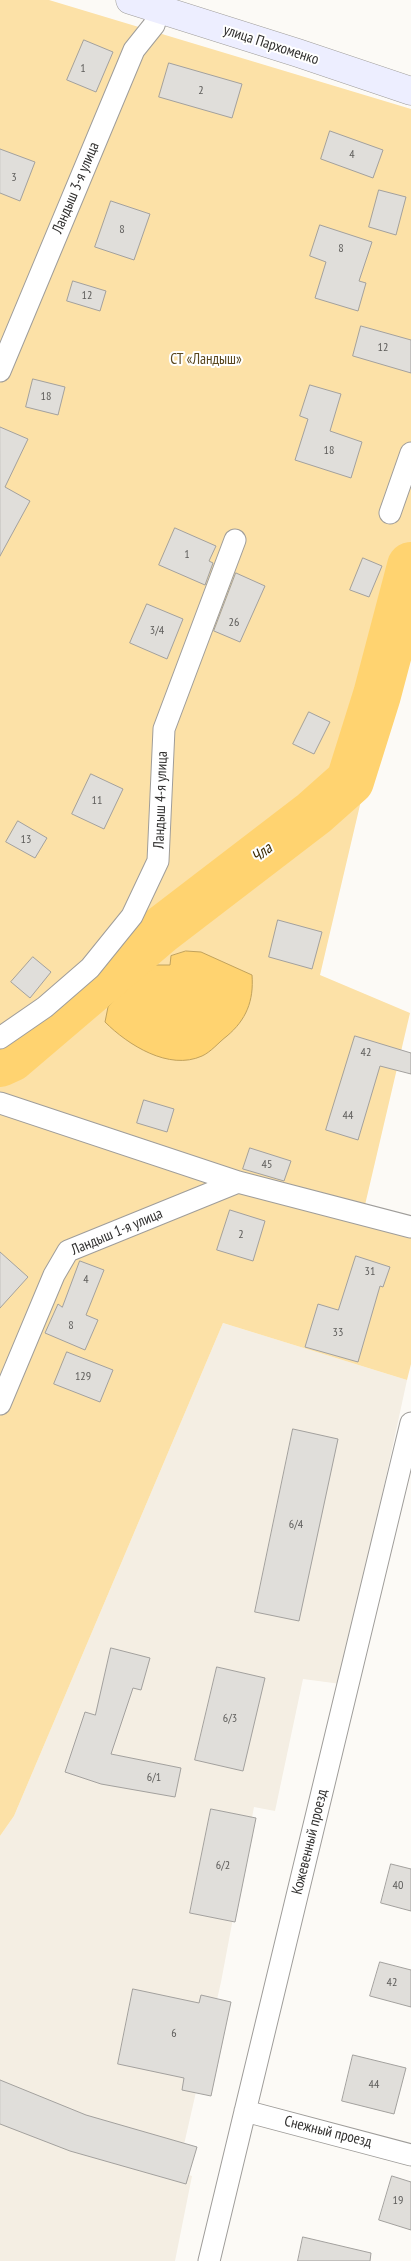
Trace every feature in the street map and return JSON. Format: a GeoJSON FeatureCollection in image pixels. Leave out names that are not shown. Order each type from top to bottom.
{"type":"FeatureCollection","features":[{"type":"Feature","properties":{"kind":"street","name":"улица Пархоменко"},"geometry":{"type":"LineString","coordinates":[[130,0],[411,91]]}},
{"type":"Feature","properties":{"kind":"street","name":"Ландыш 3-я улица"},"geometry":{"type":"LineString","coordinates":[[0,371],[134,50],[154,25],[159,9]]}},
{"type":"Feature","properties":{"kind":"street"},"geometry":{"type":"LineString","coordinates":[[390,513],[411,453]]}},
{"type":"Feature","properties":{"kind":"street","name":"Ландыш 4-я улица"},"geometry":{"type":"LineString","coordinates":[[0,1038],[45,1007],[90,968],[132,916],[158,861],[164,729],[235,540]]}},
{"type":"Feature","properties":{"kind":"street"},"geometry":{"type":"LineString","coordinates":[[0,1103],[238,1182],[411,1227]]}},
{"type":"Feature","properties":{"kind":"street","name":"Ландыш 1-я улица"},"geometry":{"type":"LineString","coordinates":[[0,1404],[54,1275],[68,1251],[238,1182]]}},
{"type":"Feature","properties":{"kind":"street","name":"Кожевенный проезд"},"geometry":{"type":"LineString","coordinates":[[209,2261],[411,1423]]}},
{"type":"Feature","properties":{"kind":"street","name":"Снежный проезд"},"geometry":{"type":"LineString","coordinates":[[245,2112],[411,2155]]}},
{"type":"Feature","properties":{"kind":"shaded area"},"geometry":{"type":"Polygon","coordinates":[[[186,951],[201,952],[252,975],[252,993],[244,1017],[234,1030],[202,1056],[189,1060],[176,1060],[163,1058],[137,1047],[114,1031],[105,1022],[108,1007],[148,965],[170,965],[171,956],[186,951]]]}},
{"type":"Feature","properties":{"kind":"shaded area"},"geometry":{"type":"Polygon","coordinates":[[[223,1323],[407,1380],[341,1684],[303,1679],[275,1811],[254,1807],[221,1982],[178,2171],[192,2176],[175,2261],[0,2261],[0,1836],[14,1816],[223,1323]]]}},
{"type":"Feature","properties":{"kind":"green space","name":"СТ «Ландыш»"},"geometry":{"type":"Polygon","coordinates":[[[0,0],[49,0],[411,109],[411,547],[396,652],[320,975],[410,1013],[361,1222],[411,1234],[411,1364],[407,1380],[223,1323],[14,1816],[0,1836],[0,0]]]}},
{"type":"Feature","properties":{"kind":"building"},"geometry":{"type":"Polygon","coordinates":[[[84,40],[113,52],[96,92],[67,80],[84,40]]]}},
{"type":"Feature","properties":{"kind":"building"},"geometry":{"type":"Polygon","coordinates":[[[169,63],[242,84],[232,118],[159,97],[169,63]]]}},
{"type":"Feature","properties":{"kind":"building"},"geometry":{"type":"Polygon","coordinates":[[[330,131],[383,150],[373,178],[321,159],[330,131]]]}},
{"type":"Feature","properties":{"kind":"building"},"geometry":{"type":"Polygon","coordinates":[[[0,149],[35,162],[20,201],[0,193],[0,149]]]}},
{"type":"Feature","properties":{"kind":"building"},"geometry":{"type":"Polygon","coordinates":[[[379,190],[406,197],[396,235],[369,227],[379,190]]]}},
{"type":"Feature","properties":{"kind":"building"},"geometry":{"type":"Polygon","coordinates":[[[111,201],[150,214],[134,260],[95,247],[111,201]]]}},
{"type":"Feature","properties":{"kind":"building"},"geometry":{"type":"Polygon","coordinates":[[[320,225],[372,242],[359,281],[366,283],[358,311],[315,298],[326,262],[310,256],[320,225]]]}},
{"type":"Feature","properties":{"kind":"building"},"geometry":{"type":"Polygon","coordinates":[[[73,281],[106,291],[100,311],[67,301],[73,281]]]}},
{"type":"Feature","properties":{"kind":"building"},"geometry":{"type":"Polygon","coordinates":[[[361,326],[411,340],[411,373],[353,356],[361,326]]]}},
{"type":"Feature","properties":{"kind":"building"},"geometry":{"type":"Polygon","coordinates":[[[33,379],[65,387],[58,415],[26,407],[33,379]]]}},
{"type":"Feature","properties":{"kind":"building"},"geometry":{"type":"Polygon","coordinates":[[[310,385],[341,394],[330,431],[362,442],[351,478],[295,460],[308,419],[300,416],[310,385]]]}},
{"type":"Feature","properties":{"kind":"building"},"geometry":{"type":"Polygon","coordinates":[[[0,427],[28,439],[5,487],[30,501],[0,556],[0,427]]]}},
{"type":"Feature","properties":{"kind":"building"},"geometry":{"type":"Polygon","coordinates":[[[175,528],[216,546],[209,561],[213,563],[205,585],[159,565],[175,528]]]}},
{"type":"Feature","properties":{"kind":"building"},"geometry":{"type":"Polygon","coordinates":[[[363,558],[382,566],[369,597],[350,590],[363,558]]]}},
{"type":"Feature","properties":{"kind":"building"},"geometry":{"type":"Polygon","coordinates":[[[236,573],[265,586],[240,642],[214,631],[236,573]]]}},
{"type":"Feature","properties":{"kind":"building"},"geometry":{"type":"Polygon","coordinates":[[[147,604],[183,619],[167,659],[130,643],[147,604]]]}},
{"type":"Feature","properties":{"kind":"building"},"geometry":{"type":"Polygon","coordinates":[[[309,712],[330,722],[314,754],[293,744],[309,712]]]}},
{"type":"Feature","properties":{"kind":"building"},"geometry":{"type":"Polygon","coordinates":[[[91,774],[123,789],[104,829],[72,814],[91,774]]]}},
{"type":"Feature","properties":{"kind":"building"},"geometry":{"type":"Polygon","coordinates":[[[18,821],[47,838],[35,858],[6,842],[18,821]]]}},
{"type":"Feature","properties":{"kind":"building"},"geometry":{"type":"Polygon","coordinates":[[[278,920],[322,932],[312,969],[269,957],[278,920]]]}},
{"type":"Feature","properties":{"kind":"building"},"geometry":{"type":"Polygon","coordinates":[[[33,957],[51,972],[30,998],[11,982],[33,957]]]}},
{"type":"Feature","properties":{"kind":"building"},"geometry":{"type":"Polygon","coordinates":[[[355,1036],[411,1053],[411,1074],[380,1066],[358,1140],[326,1130],[355,1036]]]}},
{"type":"Feature","properties":{"kind":"building"},"geometry":{"type":"Polygon","coordinates":[[[144,1100],[174,1109],[167,1132],[137,1123],[144,1100]]]}},
{"type":"Feature","properties":{"kind":"building"},"geometry":{"type":"Polygon","coordinates":[[[250,1148],[291,1161],[284,1181],[243,1169],[250,1148]]]}},
{"type":"Feature","properties":{"kind":"building"},"geometry":{"type":"Polygon","coordinates":[[[230,1210],[265,1221],[253,1261],[217,1250],[230,1210]]]}},
{"type":"Feature","properties":{"kind":"building"},"geometry":{"type":"Polygon","coordinates":[[[0,1252],[28,1277],[0,1308],[0,1252]]]}},
{"type":"Feature","properties":{"kind":"building"},"geometry":{"type":"Polygon","coordinates":[[[356,1256],[390,1267],[383,1287],[380,1286],[358,1362],[305,1347],[318,1304],[338,1310],[356,1256]]]}},
{"type":"Feature","properties":{"kind":"building"},"geometry":{"type":"Polygon","coordinates":[[[80,1261],[104,1270],[86,1315],[98,1320],[85,1350],[45,1333],[58,1304],[62,1307],[80,1261]]]}},
{"type":"Feature","properties":{"kind":"building"},"geometry":{"type":"Polygon","coordinates":[[[67,1352],[113,1370],[100,1402],[54,1384],[67,1352]]]}},
{"type":"Feature","properties":{"kind":"building"},"geometry":{"type":"Polygon","coordinates":[[[293,1429],[338,1439],[299,1621],[255,1612],[293,1429]]]}},
{"type":"Feature","properties":{"kind":"building"},"geometry":{"type":"Polygon","coordinates":[[[111,1648],[150,1658],[141,1690],[133,1688],[111,1754],[181,1768],[175,1797],[101,1784],[65,1772],[85,1712],[95,1715],[111,1648]]]}},
{"type":"Feature","properties":{"kind":"building"},"geometry":{"type":"Polygon","coordinates":[[[217,1667],[265,1678],[243,1771],[195,1760],[217,1667]]]}},
{"type":"Feature","properties":{"kind":"building"},"geometry":{"type":"Polygon","coordinates":[[[211,1809],[256,1818],[235,1922],[190,1913],[211,1809]]]}},
{"type":"Feature","properties":{"kind":"building"},"geometry":{"type":"Polygon","coordinates":[[[391,1864],[411,1869],[411,1911],[381,1903],[391,1864]]]}},
{"type":"Feature","properties":{"kind":"building"},"geometry":{"type":"Polygon","coordinates":[[[380,1962],[411,1970],[411,2007],[370,1996],[380,1962]]]}},
{"type":"Feature","properties":{"kind":"building"},"geometry":{"type":"Polygon","coordinates":[[[133,1989],[199,2003],[201,1995],[231,2002],[211,2096],[182,2090],[184,2078],[118,2064],[133,1989]]]}},
{"type":"Feature","properties":{"kind":"building"},"geometry":{"type":"Polygon","coordinates":[[[353,2055],[406,2068],[394,2114],[342,2101],[353,2055]]]}},
{"type":"Feature","properties":{"kind":"building"},"geometry":{"type":"Polygon","coordinates":[[[0,2080],[86,2115],[197,2147],[186,2184],[70,2151],[0,2124],[0,2080]]]}},
{"type":"Feature","properties":{"kind":"building"},"geometry":{"type":"Polygon","coordinates":[[[392,2176],[411,2182],[411,2230],[379,2220],[392,2176]]]}},
{"type":"Feature","properties":{"kind":"building"},"geometry":{"type":"Polygon","coordinates":[[[303,2237],[371,2253],[370,2261],[298,2261],[303,2237]]]}},
{"type":"Feature","properties":{"kind":"waterway","name":"Чла"},"geometry":{"type":"LineString","coordinates":[[0,1063],[11,1058],[160,931],[314,813],[350,781],[377,695],[411,566]]}}]}
